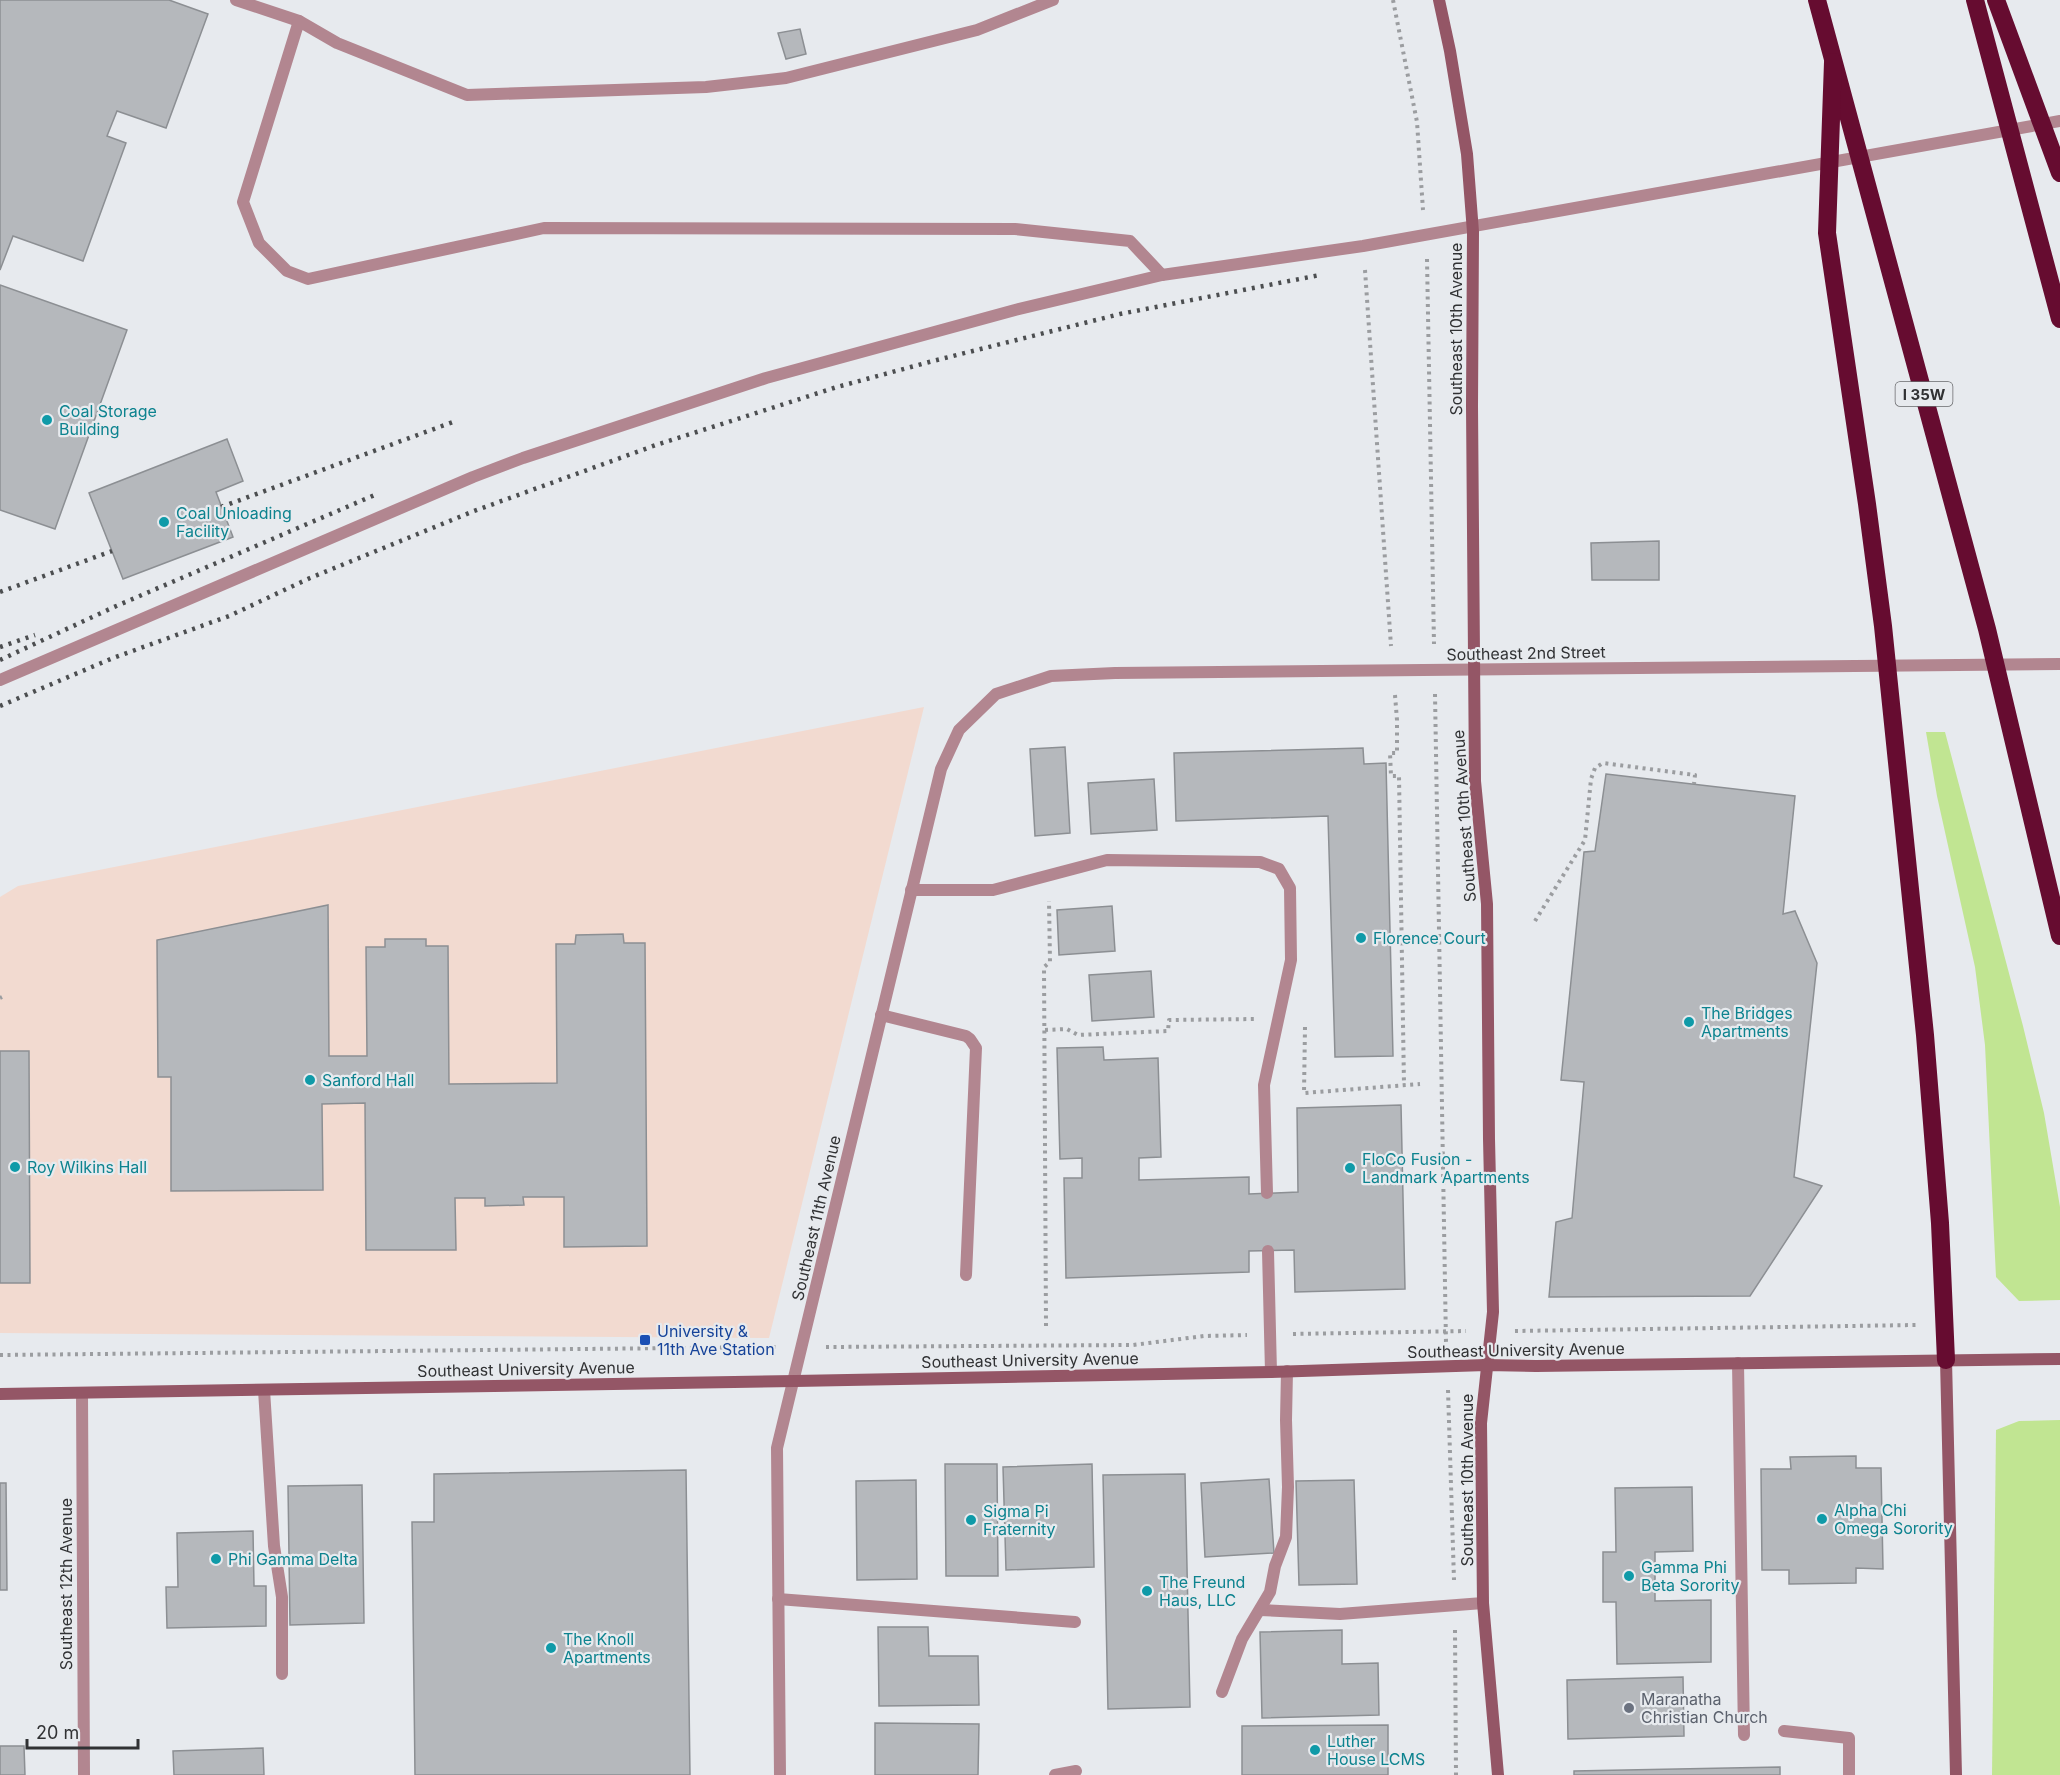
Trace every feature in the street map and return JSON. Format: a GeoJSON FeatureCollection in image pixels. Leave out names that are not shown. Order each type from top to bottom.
{"type":"FeatureCollection","features":[{"type":"Feature","properties":{"kind":"highway","name":"I 35W"},"geometry":{"type":"LineString","coordinates":[[1817,0],[2011,727],[2060,936]]}},
{"type":"Feature","properties":{"kind":"highway"},"geometry":{"type":"LineString","coordinates":[[1975,0],[2060,319]]}},
{"type":"Feature","properties":{"kind":"highway"},"geometry":{"type":"LineString","coordinates":[[1996,0],[2060,173]]}},
{"type":"Feature","properties":{"kind":"highway"},"geometry":{"type":"LineString","coordinates":[[1833,62],[1827,233],[1883,626],[1925,1035],[1940,1223],[1946,1360]]}},
{"type":"Feature","properties":{"kind":"main road","name":"Southeast 10th Avenue"},"geometry":{"type":"LineString","coordinates":[[1439,0],[1467,154],[1473,232],[1475,781],[1486,904],[1488,1139],[1493,1312],[1480,1423],[1483,1603],[1498,1775]]}},
{"type":"Feature","properties":{"kind":"main road","name":"Southeast University Avenue"},"geometry":{"type":"LineString","coordinates":[[0,1394],[1271,1372],[1486,1365],[2060,1359]]}},
{"type":"Feature","properties":{"kind":"main road"},"geometry":{"type":"LineString","coordinates":[[1946,1360],[1956,1775]]}},
{"type":"Feature","properties":{"kind":"street"},"geometry":{"type":"LineString","coordinates":[[236,0],[298,21],[337,43],[467,95],[706,87],[786,78],[977,30],[1053,0]]}},
{"type":"Feature","properties":{"kind":"street"},"geometry":{"type":"LineString","coordinates":[[298,21],[243,202],[260,243],[287,271],[308,279],[544,228],[1015,229],[1130,241],[1162,275]]}},
{"type":"Feature","properties":{"kind":"street"},"geometry":{"type":"LineString","coordinates":[[0,680],[473,477],[523,458],[766,378],[1015,310],[1162,275],[1363,246],[2060,121]]}},
{"type":"Feature","properties":{"kind":"street","name":"Southeast 2nd Street"},"geometry":{"type":"LineString","coordinates":[[996,694],[1051,676],[1114,673],[2060,664]]}},
{"type":"Feature","properties":{"kind":"street","name":"Southeast 11th Avenue"},"geometry":{"type":"LineString","coordinates":[[780,1775],[777,1448],[941,769],[959,730],[996,694]]}},
{"type":"Feature","properties":{"kind":"street"},"geometry":{"type":"LineString","coordinates":[[911,890],[993,890],[1107,860],[1260,862],[1279,869],[1290,888],[1291,960],[1264,1085],[1267,1194]]}},
{"type":"Feature","properties":{"kind":"street"},"geometry":{"type":"LineString","coordinates":[[881,1015],[966,1036],[976,1048],[966,1275]]}},
{"type":"Feature","properties":{"kind":"street"},"geometry":{"type":"LineString","coordinates":[[1268,1251],[1271,1372]]}},
{"type":"Feature","properties":{"kind":"street"},"geometry":{"type":"LineString","coordinates":[[1738,1363],[1744,1735]]}},
{"type":"Feature","properties":{"kind":"street"},"geometry":{"type":"LineString","coordinates":[[1222,1692],[1242,1639],[1270,1592],[1275,1566],[1286,1537],[1287,1371]]}},
{"type":"Feature","properties":{"kind":"street"},"geometry":{"type":"LineString","coordinates":[[264,1390],[274,1546],[282,1597],[282,1674]]}},
{"type":"Feature","properties":{"kind":"street","name":"Southeast 12th Avenue"},"geometry":{"type":"LineString","coordinates":[[82,1393],[84,1775]]}},
{"type":"Feature","properties":{"kind":"street"},"geometry":{"type":"LineString","coordinates":[[778,1599],[1075,1622]]}},
{"type":"Feature","properties":{"kind":"street"},"geometry":{"type":"LineString","coordinates":[[1260,1610],[1340,1614],[1483,1603]]}},
{"type":"Feature","properties":{"kind":"street"},"geometry":{"type":"LineString","coordinates":[[1784,1731],[1849,1738],[1849,1775]]}},
{"type":"Feature","properties":{"kind":"street"},"geometry":{"type":"LineString","coordinates":[[1055,1775],[1076,1771]]}},
{"type":"Feature","properties":{"kind":"path"},"geometry":{"type":"LineString","coordinates":[[1393,0],[1417,123],[1424,217]]}},
{"type":"Feature","properties":{"kind":"path"},"geometry":{"type":"LineString","coordinates":[[1363,246],[1392,671]]}},
{"type":"Feature","properties":{"kind":"path"},"geometry":{"type":"LineString","coordinates":[[1426,252],[1435,654]]}},
{"type":"Feature","properties":{"kind":"path"},"geometry":{"type":"LineString","coordinates":[[1435,690],[1445,1331],[1455,1604],[1456,1775]]}},
{"type":"Feature","properties":{"kind":"path"},"geometry":{"type":"LineString","coordinates":[[1397,720],[1397,753],[1390,753],[1391,776],[1399,776],[1404,1085]]}},
{"type":"Feature","properties":{"kind":"path"},"geometry":{"type":"LineString","coordinates":[[1535,921],[1585,840],[1591,778],[1595,768],[1603,764],[1695,775],[1694,784]]}},
{"type":"Feature","properties":{"kind":"path"},"geometry":{"type":"LineString","coordinates":[[1046,1326],[1044,967],[1050,962],[1049,892]]}},
{"type":"Feature","properties":{"kind":"path"},"geometry":{"type":"LineString","coordinates":[[1305,1016],[1304,1092],[1420,1084]]}},
{"type":"Feature","properties":{"kind":"path"},"geometry":{"type":"LineString","coordinates":[[1044,1030],[1067,1029],[1078,1035],[1168,1031],[1169,1020],[1261,1019]]}},
{"type":"Feature","properties":{"kind":"path"},"geometry":{"type":"LineString","coordinates":[[0,1354],[1133,1345],[1204,1336],[1944,1325]]}},
{"type":"Feature","properties":{"kind":"shaded area"},"geometry":{"type":"Polygon","coordinates":[[[924,707],[769,1338],[0,1333],[0,897],[18,886],[924,707]]]}},
{"type":"Feature","properties":{"kind":"green space"},"geometry":{"type":"Polygon","coordinates":[[[1926,732],[1945,732],[2044,1113],[2060,1207],[2060,1300],[2019,1301],[1996,1277],[1985,1045],[1975,967],[1937,796],[1926,732]]]}},
{"type":"Feature","properties":{"kind":"green space"},"geometry":{"type":"Polygon","coordinates":[[[2060,1420],[2060,1775],[1992,1775],[1996,1430],[2019,1421],[2060,1420]]]}},
{"type":"Feature","properties":{"kind":"building"},"geometry":{"type":"Polygon","coordinates":[[[0,0],[169,0],[208,14],[166,128],[117,111],[107,136],[126,143],[83,261],[13,236],[0,270],[0,0]]]}},
{"type":"Feature","properties":{"kind":"building"},"geometry":{"type":"Polygon","coordinates":[[[800,29],[806,54],[786,59],[778,33],[800,29]]]}},
{"type":"Feature","properties":{"kind":"building","name":"Coal Storage Building"},"geometry":{"type":"Polygon","coordinates":[[[0,285],[127,330],[55,529],[0,510],[0,285]]]}},
{"type":"Feature","properties":{"kind":"building","name":"Coal Unloading Facility"},"geometry":{"type":"Polygon","coordinates":[[[227,439],[243,481],[216,492],[233,537],[123,579],[89,493],[227,439]]]}},
{"type":"Feature","properties":{"kind":"building"},"geometry":{"type":"Polygon","coordinates":[[[1659,541],[1659,580],[1592,580],[1591,543],[1659,541]]]}},
{"type":"Feature","properties":{"kind":"building"},"geometry":{"type":"Polygon","coordinates":[[[1065,747],[1070,833],[1035,836],[1030,749],[1065,747]]]}},
{"type":"Feature","properties":{"kind":"building","name":"Florence Court"},"geometry":{"type":"Polygon","coordinates":[[[1363,748],[1364,764],[1386,763],[1393,1056],[1335,1057],[1328,816],[1176,821],[1174,753],[1363,748]]]}},
{"type":"Feature","properties":{"kind":"building","name":"The Bridges Apartments"},"geometry":{"type":"Polygon","coordinates":[[[1606,774],[1795,796],[1783,914],[1795,911],[1817,963],[1794,1177],[1822,1186],[1750,1296],[1549,1297],[1556,1222],[1572,1218],[1584,1082],[1561,1080],[1584,852],[1595,851],[1606,774]]]}},
{"type":"Feature","properties":{"kind":"building"},"geometry":{"type":"Polygon","coordinates":[[[1154,779],[1157,830],[1091,834],[1088,783],[1154,779]]]}},
{"type":"Feature","properties":{"kind":"building","name":"Sanford Hall"},"geometry":{"type":"Polygon","coordinates":[[[328,905],[329,1056],[367,1056],[366,947],[385,947],[385,939],[426,939],[426,946],[448,946],[449,1084],[557,1083],[556,944],[575,944],[576,935],[623,934],[624,943],[645,943],[647,1246],[564,1247],[564,1197],[523,1197],[524,1205],[485,1206],[485,1198],[455,1198],[456,1250],[366,1250],[365,1103],[322,1104],[323,1190],[171,1191],[171,1077],[158,1077],[157,940],[328,905]]]}},
{"type":"Feature","properties":{"kind":"building"},"geometry":{"type":"Polygon","coordinates":[[[1112,906],[1115,951],[1059,955],[1057,910],[1112,906]]]}},
{"type":"Feature","properties":{"kind":"building"},"geometry":{"type":"Polygon","coordinates":[[[1151,971],[1154,1017],[1092,1021],[1089,975],[1151,971]]]}},
{"type":"Feature","properties":{"kind":"building","name":"FloCo Fusion - Landmark Apartments"},"geometry":{"type":"Polygon","coordinates":[[[1103,1047],[1104,1060],[1158,1058],[1161,1157],[1139,1158],[1139,1180],[1249,1177],[1249,1194],[1298,1192],[1297,1108],[1401,1105],[1405,1289],[1295,1292],[1294,1250],[1249,1251],[1249,1272],[1066,1278],[1064,1178],[1082,1178],[1082,1158],[1060,1159],[1057,1048],[1103,1047]]]}},
{"type":"Feature","properties":{"kind":"building","name":"Roy Wilkins Hall"},"geometry":{"type":"Polygon","coordinates":[[[0,1051],[29,1051],[30,1283],[0,1283],[0,1051]]]}},
{"type":"Feature","properties":{"kind":"building","name":"Alpha Chi Omega Sorority"},"geometry":{"type":"Polygon","coordinates":[[[1856,1456],[1856,1468],[1881,1468],[1883,1569],[1856,1568],[1856,1583],[1789,1584],[1789,1570],[1762,1570],[1761,1469],[1791,1469],[1790,1457],[1856,1456]]]}},
{"type":"Feature","properties":{"kind":"building","name":"Sigma Pi Fraternity"},"geometry":{"type":"Polygon","coordinates":[[[945,1464],[997,1464],[998,1576],[946,1576],[945,1464]]]}},
{"type":"Feature","properties":{"kind":"building"},"geometry":{"type":"Polygon","coordinates":[[[1092,1464],[1094,1567],[1006,1570],[1003,1467],[1092,1464]]]}},
{"type":"Feature","properties":{"kind":"building","name":"The Knoll Apartments"},"geometry":{"type":"Polygon","coordinates":[[[686,1470],[690,1775],[415,1775],[412,1522],[434,1522],[434,1474],[686,1470]]]}},
{"type":"Feature","properties":{"kind":"building","name":"The Freund Haus, LLC"},"geometry":{"type":"Polygon","coordinates":[[[1185,1474],[1190,1707],[1108,1709],[1103,1475],[1185,1474]]]}},
{"type":"Feature","properties":{"kind":"building"},"geometry":{"type":"Polygon","coordinates":[[[1269,1479],[1274,1553],[1205,1557],[1201,1483],[1269,1479]]]}},
{"type":"Feature","properties":{"kind":"building"},"geometry":{"type":"Polygon","coordinates":[[[916,1480],[917,1579],[857,1580],[856,1481],[916,1480]]]}},
{"type":"Feature","properties":{"kind":"building"},"geometry":{"type":"Polygon","coordinates":[[[1354,1480],[1357,1584],[1299,1585],[1296,1481],[1354,1480]]]}},
{"type":"Feature","properties":{"kind":"building"},"geometry":{"type":"Polygon","coordinates":[[[0,1483],[6,1483],[7,1590],[0,1590],[0,1483]]]}},
{"type":"Feature","properties":{"kind":"building"},"geometry":{"type":"Polygon","coordinates":[[[362,1485],[364,1623],[290,1625],[288,1486],[362,1485]]]}},
{"type":"Feature","properties":{"kind":"building","name":"Gamma Phi Beta Sorority"},"geometry":{"type":"Polygon","coordinates":[[[1692,1487],[1693,1551],[1655,1552],[1655,1601],[1711,1600],[1711,1662],[1617,1664],[1616,1602],[1603,1602],[1603,1552],[1616,1552],[1615,1488],[1692,1487]]]}},
{"type":"Feature","properties":{"kind":"building","name":"Phi Gamma Delta"},"geometry":{"type":"Polygon","coordinates":[[[253,1531],[254,1586],[266,1586],[266,1626],[167,1628],[166,1587],[178,1587],[177,1533],[253,1531]]]}},
{"type":"Feature","properties":{"kind":"building"},"geometry":{"type":"Polygon","coordinates":[[[878,1627],[928,1627],[929,1656],[978,1656],[979,1705],[879,1706],[878,1627]]]}},
{"type":"Feature","properties":{"kind":"building"},"geometry":{"type":"Polygon","coordinates":[[[1342,1630],[1342,1664],[1378,1663],[1379,1715],[1262,1718],[1260,1632],[1342,1630]]]}},
{"type":"Feature","properties":{"kind":"building"},"geometry":{"type":"Polygon","coordinates":[[[1683,1677],[1684,1736],[1568,1739],[1567,1680],[1683,1677]]]}},
{"type":"Feature","properties":{"kind":"building"},"geometry":{"type":"Polygon","coordinates":[[[875,1723],[979,1724],[978,1775],[875,1775],[875,1723]]]}},
{"type":"Feature","properties":{"kind":"building","name":"Luther House LCMS"},"geometry":{"type":"Polygon","coordinates":[[[1388,1725],[1388,1775],[1242,1775],[1242,1726],[1388,1725]]]}},
{"type":"Feature","properties":{"kind":"building"},"geometry":{"type":"Polygon","coordinates":[[[0,1746],[24,1746],[25,1775],[0,1775],[0,1746]]]}},
{"type":"Feature","properties":{"kind":"building"},"geometry":{"type":"Polygon","coordinates":[[[263,1748],[264,1775],[174,1775],[173,1751],[263,1748]]]}},
{"type":"Feature","properties":{"kind":"building"},"geometry":{"type":"Polygon","coordinates":[[[1780,1767],[1780,1775],[1574,1775],[1574,1771],[1780,1767]]]}},
{"type":"Feature","properties":{"kind":"railway"},"geometry":{"type":"LineString","coordinates":[[0,706],[113,658],[229,616],[310,578],[474,511],[656,445],[837,387],[933,361],[1120,314],[1320,275]]}},
{"type":"Feature","properties":{"kind":"railway"},"geometry":{"type":"LineString","coordinates":[[221,507],[453,422]]}},
{"type":"Feature","properties":{"kind":"railway"},"geometry":{"type":"LineString","coordinates":[[0,660],[114,607],[377,494]]}},
{"type":"Feature","properties":{"kind":"railway"},"geometry":{"type":"LineString","coordinates":[[0,592],[112,551]]}},
{"type":"Feature","properties":{"kind":"railway"},"geometry":{"type":"LineString","coordinates":[[0,647],[35,635]]}},
{"type":"Feature","properties":{"kind":"place","name":"Coal Storage Building"},"geometry":{"type":"Point","coordinates":[47,420]}},
{"type":"Feature","properties":{"kind":"place","name":"Coal Unloading Facility"},"geometry":{"type":"Point","coordinates":[164,522]}},
{"type":"Feature","properties":{"kind":"place","name":"Florence Court"},"geometry":{"type":"Point","coordinates":[1361,938]}},
{"type":"Feature","properties":{"kind":"place","name":"The Bridges Apartments"},"geometry":{"type":"Point","coordinates":[1689,1022]}},
{"type":"Feature","properties":{"kind":"place","name":"Sanford Hall"},"geometry":{"type":"Point","coordinates":[310,1080]}},
{"type":"Feature","properties":{"kind":"place","name":"Roy Wilkins Hall"},"geometry":{"type":"Point","coordinates":[15,1167]}},
{"type":"Feature","properties":{"kind":"place","name":"FloCo Fusion - Landmark Apartments"},"geometry":{"type":"Point","coordinates":[1350,1168]}},
{"type":"Feature","properties":{"kind":"place","name":"University & 11th Ave Station"},"geometry":{"type":"Point","coordinates":[645,1340]}},
{"type":"Feature","properties":{"kind":"place","name":"Alpha Chi Omega Sorority"},"geometry":{"type":"Point","coordinates":[1822,1519]}},
{"type":"Feature","properties":{"kind":"place","name":"Sigma Pi Fraternity"},"geometry":{"type":"Point","coordinates":[971,1520]}},
{"type":"Feature","properties":{"kind":"place","name":"Phi Gamma Delta"},"geometry":{"type":"Point","coordinates":[216,1559]}},
{"type":"Feature","properties":{"kind":"place","name":"Gamma Phi Beta Sorority"},"geometry":{"type":"Point","coordinates":[1629,1576]}},
{"type":"Feature","properties":{"kind":"place","name":"The Freund Haus, LLC"},"geometry":{"type":"Point","coordinates":[1147,1591]}},
{"type":"Feature","properties":{"kind":"place","name":"The Knoll Apartments"},"geometry":{"type":"Point","coordinates":[551,1648]}},
{"type":"Feature","properties":{"kind":"place","name":"Maranatha Christian Church"},"geometry":{"type":"Point","coordinates":[1629,1708]}},
{"type":"Feature","properties":{"kind":"place","name":"Luther House LCMS"},"geometry":{"type":"Point","coordinates":[1315,1750]}}]}
